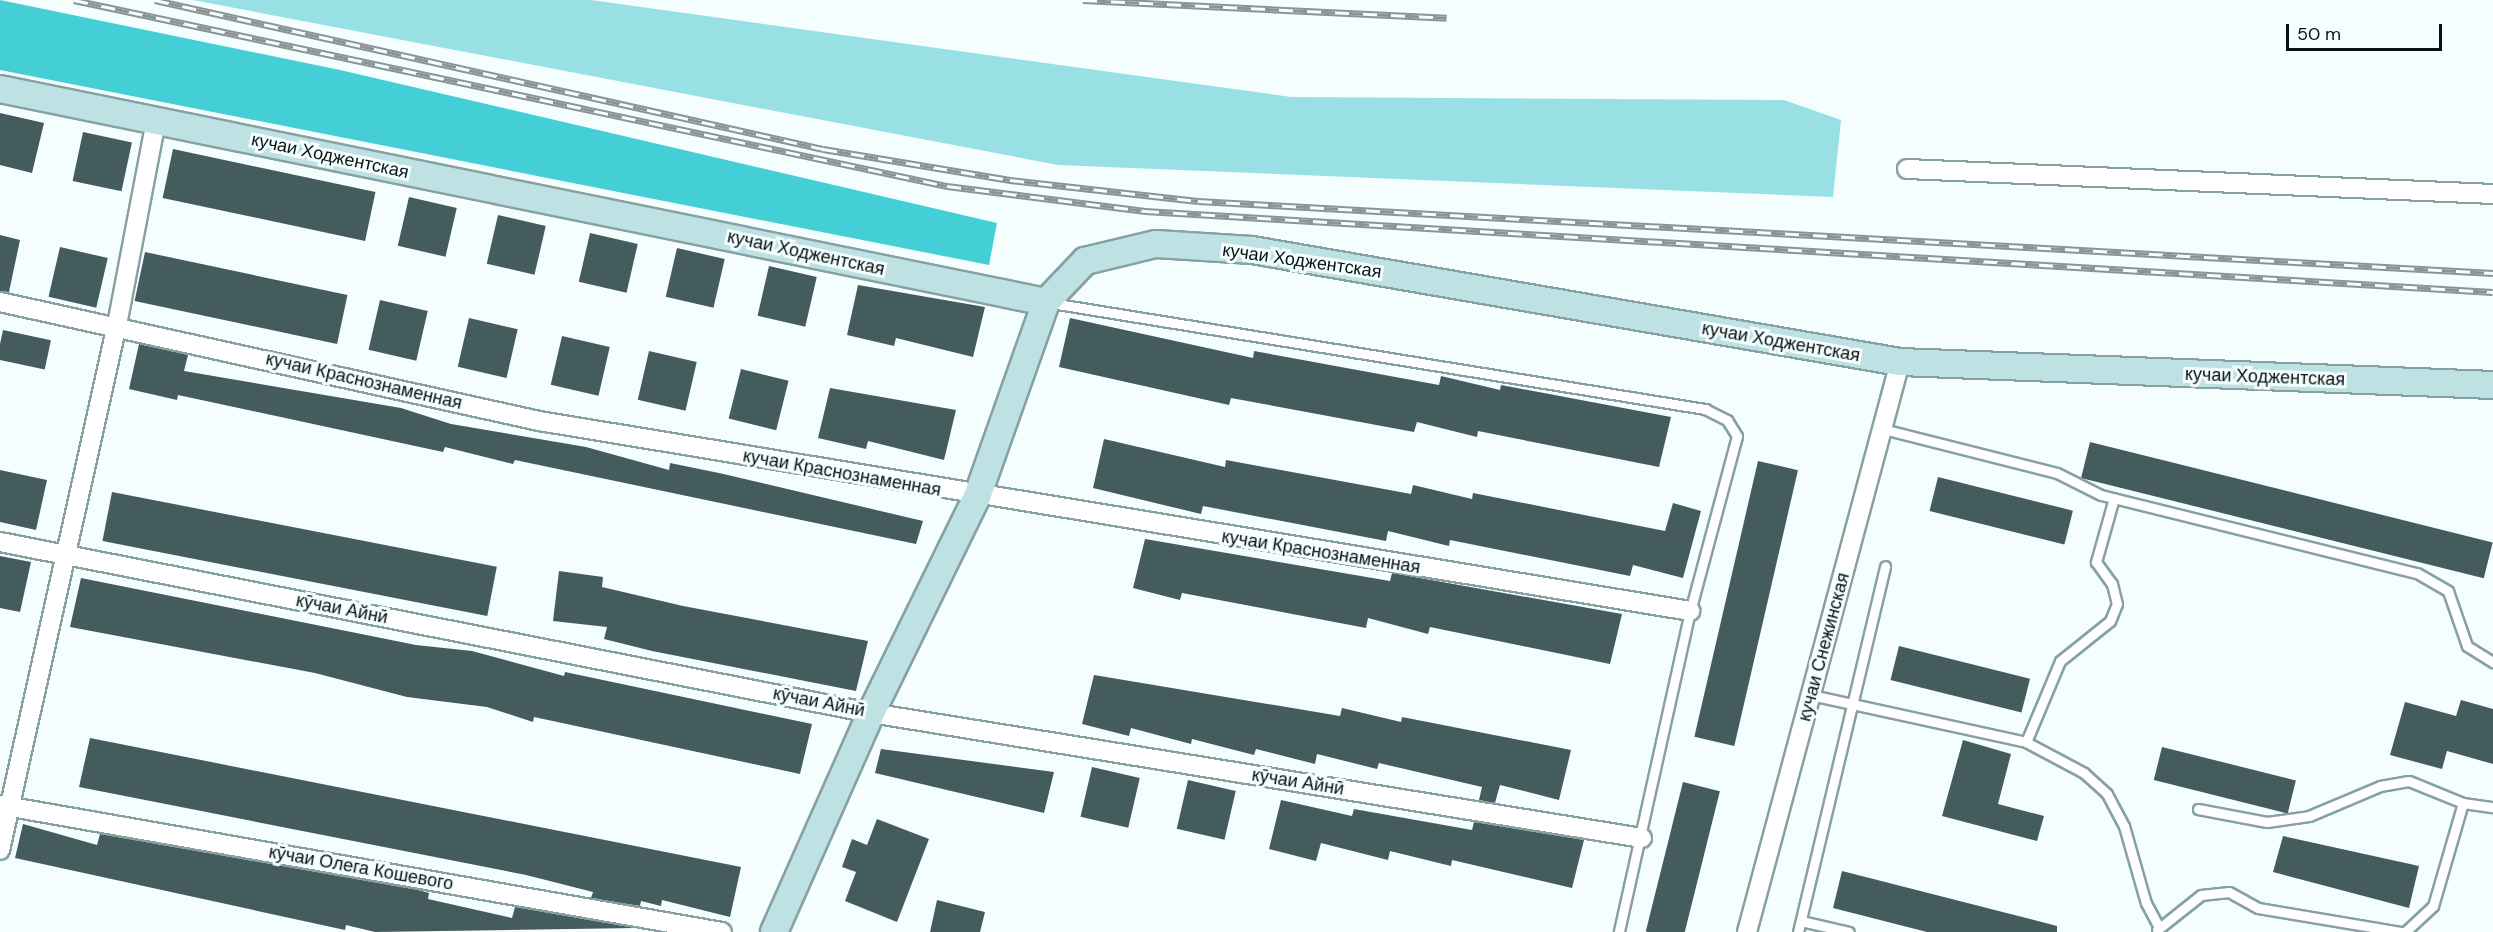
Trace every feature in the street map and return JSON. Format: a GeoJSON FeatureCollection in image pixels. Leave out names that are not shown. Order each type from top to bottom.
{"type":"FeatureCollection","features":[{"type":"Feature","properties":{"kind":"main road","name":"кучаи Ходжентская"},"geometry":{"type":"LineString","coordinates":[[0,89],[1046,302],[1085,261],[1156,244],[1252,250],[1900,362],[2493,386]]}},
{"type":"Feature","properties":{"kind":"main road"},"geometry":{"type":"LineString","coordinates":[[774,932],[871,712],[977,497],[1046,302]]}},
{"type":"Feature","properties":{"kind":"street"},"geometry":{"type":"LineString","coordinates":[[0,850],[4,806],[66,554],[117,325],[156,120]]}},
{"type":"Feature","properties":{"kind":"street"},"geometry":{"type":"LineString","coordinates":[[1907,170],[2493,194]]}},
{"type":"Feature","properties":{"kind":"street","name":"кучаи Краснознаменная"},"geometry":{"type":"LineString","coordinates":[[0,302],[117,325],[539,421],[977,497],[1690,611]]}},
{"type":"Feature","properties":{"kind":"street","name":"кучаи Снежинская"},"geometry":{"type":"LineString","coordinates":[[1747,932],[1900,362]]}},
{"type":"Feature","properties":{"kind":"street","name":"кӯчаи Айнӣ"},"geometry":{"type":"LineString","coordinates":[[0,542],[871,712],[1642,838]]}},
{"type":"Feature","properties":{"kind":"street","name":"кӯчаи Олега Кошевого"},"geometry":{"type":"LineString","coordinates":[[4,806],[722,932]]}},
{"type":"Feature","properties":{"kind":"lane"},"geometry":{"type":"LineString","coordinates":[[1046,302],[1705,409],[1727,420],[1737,436],[1690,611],[1642,838],[1619,932]]}},
{"type":"Feature","properties":{"kind":"lane"},"geometry":{"type":"LineString","coordinates":[[1883,429],[2057,473],[2114,498],[2439,581],[2467,646],[2493,662]]}},
{"type":"Feature","properties":{"kind":"lane"},"geometry":{"type":"LineString","coordinates":[[2026,742],[2060,661],[2110,621],[2117,604],[2112,584],[2096,562],[2114,498]]}},
{"type":"Feature","properties":{"kind":"lane"},"geometry":{"type":"LineString","coordinates":[[1798,932],[1855,702],[1885,566]]}},
{"type":"Feature","properties":{"kind":"lane"},"geometry":{"type":"LineString","coordinates":[[1811,695],[1855,702],[2026,742],[2084,773],[2107,794],[2124,826],[2146,903],[2157,929],[2201,895],[2229,892],[2258,908],[2403,932],[2433,906],[2463,803]]}},
{"type":"Feature","properties":{"kind":"lane"},"geometry":{"type":"LineString","coordinates":[[2198,808],[2267,822],[2309,816],[2380,786],[2409,781],[2463,803],[2493,807]]}},
{"type":"Feature","properties":{"kind":"lane"},"geometry":{"type":"LineString","coordinates":[[1801,921],[1849,932]]}},
{"type":"Feature","properties":{"kind":"shaded area"},"geometry":{"type":"Polygon","coordinates":[[[0,0],[340,70],[997,223],[989,265],[0,70],[0,0]]]}},
{"type":"Feature","properties":{"kind":"shaded area"},"geometry":{"type":"Polygon","coordinates":[[[193,0],[591,0],[1291,97],[1784,100],[1841,120],[1833,197],[1058,165],[193,0]]]}},
{"type":"Feature","properties":{"kind":"building"},"geometry":{"type":"Polygon","coordinates":[[[0,113],[44,123],[32,173],[0,165],[0,113]]]}},
{"type":"Feature","properties":{"kind":"building"},"geometry":{"type":"Polygon","coordinates":[[[83,132],[132,142],[122,191],[73,181],[83,132]]]}},
{"type":"Feature","properties":{"kind":"building"},"geometry":{"type":"Polygon","coordinates":[[[173,149],[375,192],[365,241],[163,198],[173,149]]]}},
{"type":"Feature","properties":{"kind":"building"},"geometry":{"type":"Polygon","coordinates":[[[409,197],[457,208],[445,257],[398,246],[409,197]]]}},
{"type":"Feature","properties":{"kind":"building"},"geometry":{"type":"Polygon","coordinates":[[[498,215],[546,226],[534,275],[487,264],[498,215]]]}},
{"type":"Feature","properties":{"kind":"building"},"geometry":{"type":"Polygon","coordinates":[[[590,233],[638,244],[626,293],[579,282],[590,233]]]}},
{"type":"Feature","properties":{"kind":"building"},"geometry":{"type":"Polygon","coordinates":[[[0,235],[20,240],[9,292],[0,291],[0,235]]]}},
{"type":"Feature","properties":{"kind":"building"},"geometry":{"type":"Polygon","coordinates":[[[60,247],[108,258],[96,308],[49,297],[60,247]]]}},
{"type":"Feature","properties":{"kind":"building"},"geometry":{"type":"Polygon","coordinates":[[[677,248],[725,259],[713,308],[666,297],[677,248]]]}},
{"type":"Feature","properties":{"kind":"building"},"geometry":{"type":"Polygon","coordinates":[[[145,252],[347,295],[337,344],[135,301],[145,252]]]}},
{"type":"Feature","properties":{"kind":"building"},"geometry":{"type":"Polygon","coordinates":[[[769,266],[817,277],[805,327],[758,316],[769,266]]]}},
{"type":"Feature","properties":{"kind":"building"},"geometry":{"type":"Polygon","coordinates":[[[858,285],[985,307],[973,357],[896,338],[894,346],[847,335],[858,285]]]}},
{"type":"Feature","properties":{"kind":"building"},"geometry":{"type":"Polygon","coordinates":[[[380,300],[428,311],[416,361],[369,350],[380,300]]]}},
{"type":"Feature","properties":{"kind":"building"},"geometry":{"type":"Polygon","coordinates":[[[469,318],[518,329],[506,378],[458,367],[469,318]]]}},
{"type":"Feature","properties":{"kind":"building"},"geometry":{"type":"Polygon","coordinates":[[[1070,318],[1253,358],[1254,351],[1439,385],[1441,376],[1500,390],[1501,385],[1671,417],[1659,467],[1478,431],[1477,437],[1417,422],[1414,432],[1231,398],[1229,405],[1059,367],[1070,318]]]}},
{"type":"Feature","properties":{"kind":"building"},"geometry":{"type":"Polygon","coordinates":[[[3,330],[51,340],[45,370],[0,360],[3,330]]]}},
{"type":"Feature","properties":{"kind":"building"},"geometry":{"type":"Polygon","coordinates":[[[562,336],[610,347],[598,396],[551,385],[562,336]]]}},
{"type":"Feature","properties":{"kind":"building"},"geometry":{"type":"Polygon","coordinates":[[[139,344],[188,355],[184,371],[401,408],[451,424],[586,447],[669,470],[670,463],[719,473],[923,521],[916,544],[515,460],[513,464],[445,447],[443,452],[178,395],[177,400],[129,389],[139,344]]]}},
{"type":"Feature","properties":{"kind":"building"},"geometry":{"type":"Polygon","coordinates":[[[649,351],[697,362],[685,411],[638,400],[649,351]]]}},
{"type":"Feature","properties":{"kind":"building"},"geometry":{"type":"Polygon","coordinates":[[[741,369],[789,381],[776,430],[729,418],[741,369]]]}},
{"type":"Feature","properties":{"kind":"building"},"geometry":{"type":"Polygon","coordinates":[[[830,388],[956,410],[944,460],[868,441],[866,449],[818,438],[830,388]]]}},
{"type":"Feature","properties":{"kind":"building"},"geometry":{"type":"Polygon","coordinates":[[[1104,439],[1225,467],[1226,460],[1411,494],[1413,485],[1472,499],[1473,493],[1665,531],[1673,503],[1701,511],[1683,578],[1633,565],[1630,576],[1450,540],[1449,546],[1388,531],[1386,541],[1203,506],[1201,514],[1093,488],[1104,439]]]}},
{"type":"Feature","properties":{"kind":"building"},"geometry":{"type":"Polygon","coordinates":[[[2090,442],[2493,542],[2484,578],[2081,478],[2090,442]]]}},
{"type":"Feature","properties":{"kind":"building"},"geometry":{"type":"Polygon","coordinates":[[[1758,461],[1798,470],[1734,746],[1694,737],[1758,461]]]}},
{"type":"Feature","properties":{"kind":"building"},"geometry":{"type":"Polygon","coordinates":[[[0,470],[47,480],[36,530],[0,522],[0,470]]]}},
{"type":"Feature","properties":{"kind":"building"},"geometry":{"type":"Polygon","coordinates":[[[1938,477],[2073,511],[2064,545],[1930,511],[1938,477]]]}},
{"type":"Feature","properties":{"kind":"building"},"geometry":{"type":"Polygon","coordinates":[[[112,492],[497,567],[487,616],[102,541],[112,492]]]}},
{"type":"Feature","properties":{"kind":"building"},"geometry":{"type":"Polygon","coordinates":[[[1145,539],[1390,581],[1392,573],[1622,614],[1610,664],[1430,627],[1428,634],[1368,618],[1366,628],[1182,593],[1180,600],[1133,588],[1145,539]]]}},
{"type":"Feature","properties":{"kind":"building"},"geometry":{"type":"Polygon","coordinates":[[[0,556],[31,562],[20,612],[0,608],[0,556]]]}},
{"type":"Feature","properties":{"kind":"building"},"geometry":{"type":"Polygon","coordinates":[[[559,571],[603,577],[602,587],[683,606],[868,641],[856,691],[652,651],[604,639],[607,627],[553,621],[559,571]]]}},
{"type":"Feature","properties":{"kind":"building"},"geometry":{"type":"Polygon","coordinates":[[[81,578],[416,645],[472,651],[564,676],[565,672],[812,724],[800,774],[534,717],[533,722],[487,707],[407,697],[315,673],[70,627],[81,578]]]}},
{"type":"Feature","properties":{"kind":"building"},"geometry":{"type":"Polygon","coordinates":[[[1899,646],[2030,679],[2022,713],[1891,680],[1899,646]]]}},
{"type":"Feature","properties":{"kind":"building"},"geometry":{"type":"Polygon","coordinates":[[[1094,675],[1340,716],[1342,708],[1401,722],[1402,717],[1571,750],[1559,800],[1500,785],[1495,803],[1479,800],[1482,787],[1379,763],[1377,769],[1317,754],[1315,764],[1256,749],[1254,755],[1192,739],[1191,744],[1131,728],[1129,736],[1082,724],[1094,675]]]}},
{"type":"Feature","properties":{"kind":"building"},"geometry":{"type":"Polygon","coordinates":[[[2461,700],[2493,709],[2493,764],[2447,751],[2442,769],[2390,755],[2405,702],[2456,716],[2461,700]]]}},
{"type":"Feature","properties":{"kind":"building"},"geometry":{"type":"Polygon","coordinates":[[[90,738],[741,867],[730,917],[662,900],[661,906],[641,901],[640,906],[591,898],[593,892],[526,875],[79,787],[90,738]]]}},
{"type":"Feature","properties":{"kind":"building"},"geometry":{"type":"Polygon","coordinates":[[[1963,740],[2011,754],[1998,804],[2044,816],[2037,841],[1942,816],[1963,740]]]}},
{"type":"Feature","properties":{"kind":"building"},"geometry":{"type":"Polygon","coordinates":[[[2162,747],[2296,780],[2288,813],[2154,780],[2162,747]]]}},
{"type":"Feature","properties":{"kind":"building"},"geometry":{"type":"Polygon","coordinates":[[[881,749],[1054,772],[1044,813],[875,773],[881,749]]]}},
{"type":"Feature","properties":{"kind":"building"},"geometry":{"type":"Polygon","coordinates":[[[1092,767],[1140,778],[1128,828],[1081,817],[1092,767]]]}},
{"type":"Feature","properties":{"kind":"building"},"geometry":{"type":"Polygon","coordinates":[[[1188,780],[1236,791],[1224,840],[1177,829],[1188,780]]]}},
{"type":"Feature","properties":{"kind":"building"},"geometry":{"type":"Polygon","coordinates":[[[1683,782],[1720,791],[1685,932],[1646,931],[1683,782]]]}},
{"type":"Feature","properties":{"kind":"building"},"geometry":{"type":"Polygon","coordinates":[[[1281,800],[1352,816],[1354,809],[1472,830],[1474,822],[1584,840],[1572,888],[1452,860],[1451,866],[1390,851],[1388,860],[1321,843],[1316,861],[1269,849],[1281,800]]]}},
{"type":"Feature","properties":{"kind":"building"},"geometry":{"type":"Polygon","coordinates":[[[877,819],[929,839],[897,922],[845,901],[856,872],[842,867],[852,839],[867,845],[877,819]]]}},
{"type":"Feature","properties":{"kind":"building"},"geometry":{"type":"Polygon","coordinates":[[[23,824],[97,845],[100,834],[418,890],[429,893],[428,899],[512,918],[515,907],[635,928],[375,932],[346,925],[345,930],[15,858],[23,824]]]}},
{"type":"Feature","properties":{"kind":"building"},"geometry":{"type":"Polygon","coordinates":[[[2283,836],[2419,866],[2409,908],[2273,872],[2283,836]]]}},
{"type":"Feature","properties":{"kind":"building"},"geometry":{"type":"Polygon","coordinates":[[[1842,871],[2057,926],[2057,932],[1927,932],[1833,908],[1842,871]]]}},
{"type":"Feature","properties":{"kind":"building"},"geometry":{"type":"Polygon","coordinates":[[[937,900],[985,912],[980,932],[930,932],[937,900]]]}},
{"type":"Feature","properties":{"kind":"railway"},"geometry":{"type":"LineString","coordinates":[[74,0],[947,186],[1145,211],[2493,292]]}},
{"type":"Feature","properties":{"kind":"railway"},"geometry":{"type":"LineString","coordinates":[[155,0],[823,149],[1010,180],[1198,201],[2493,273]]}},
{"type":"Feature","properties":{"kind":"railway"},"geometry":{"type":"LineString","coordinates":[[1083,0],[1447,18]]}}]}
